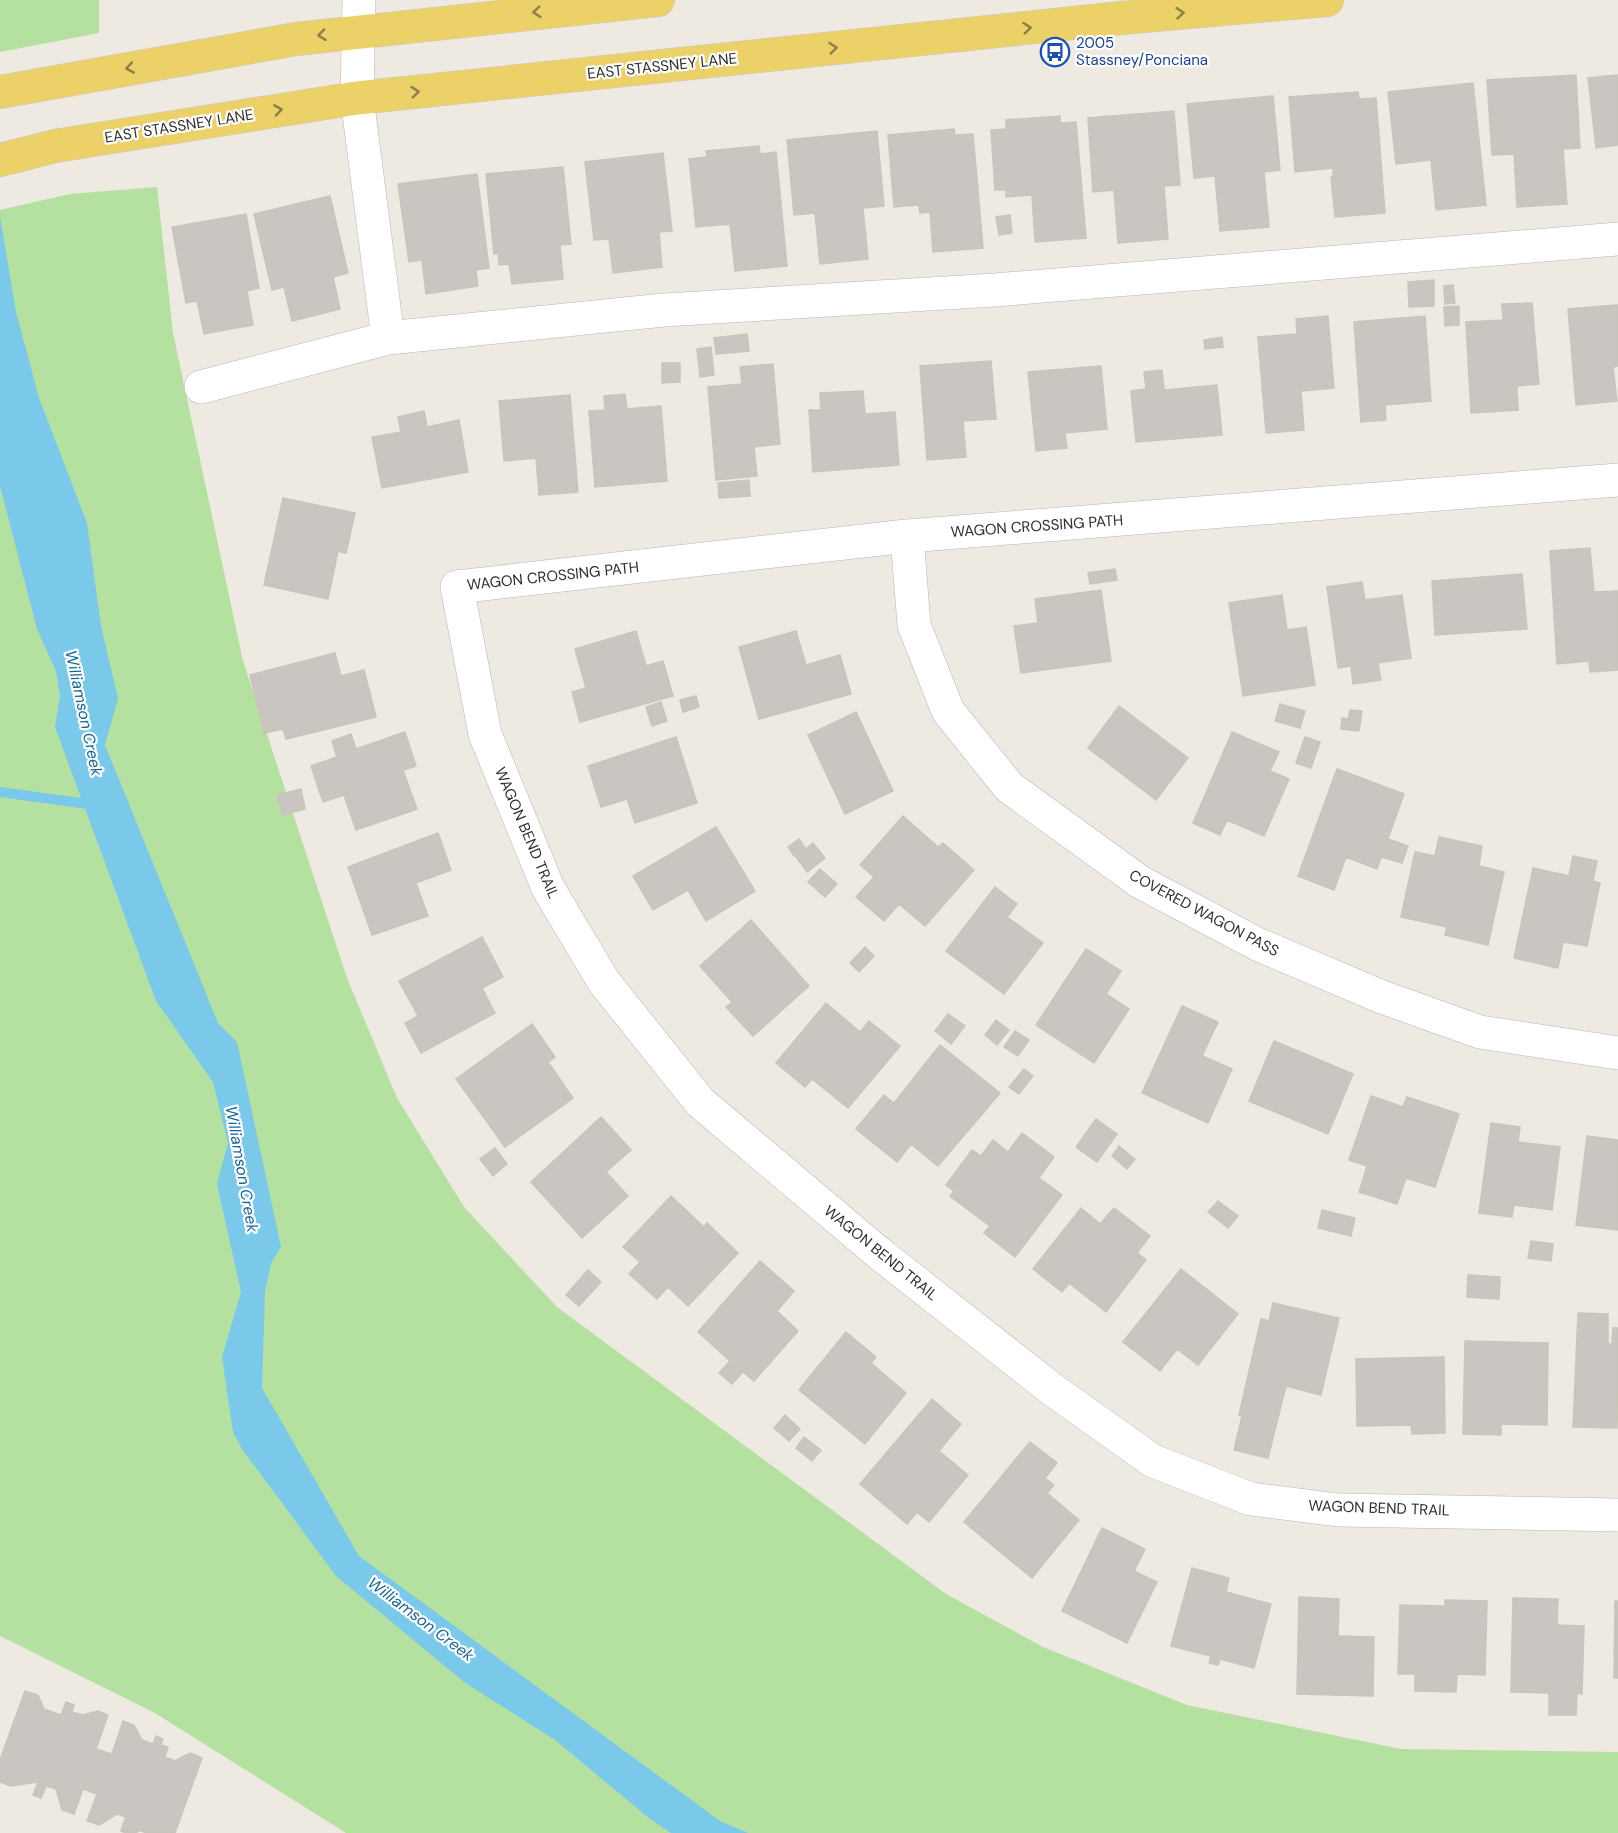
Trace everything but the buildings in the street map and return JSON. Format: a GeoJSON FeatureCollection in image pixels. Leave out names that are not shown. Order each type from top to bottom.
{"type":"FeatureCollection","features":[{"type":"Feature","properties":{"kind":"main road"},"geometry":{"type":"LineString","coordinates":[[12,89],[296,39],[359,15],[658,0]]}},
{"type":"Feature","properties":{"kind":"main road","name":"EAST STASSNEY LANE"},"geometry":{"type":"LineString","coordinates":[[0,160],[55,146],[357,98],[1120,9],[1327,0]]}},
{"type":"Feature","properties":{"kind":"street"},"geometry":{"type":"LineString","coordinates":[[359,15],[357,98],[388,338]]}},
{"type":"Feature","properties":{"kind":"street"},"geometry":{"type":"LineString","coordinates":[[201,387],[388,338],[664,310],[995,290],[1618,239]]}},
{"type":"Feature","properties":{"kind":"street","name":"WAGON CROSSING PATH"},"geometry":{"type":"LineString","coordinates":[[457,586],[908,536],[1618,480]]}},
{"type":"Feature","properties":{"kind":"street","name":"COVERED WAGON PASS"},"geometry":{"type":"LineString","coordinates":[[908,536],[914,625],[948,711],[1009,787],[1140,882],[1257,944],[1382,997],[1480,1032],[1618,1053]]}},
{"type":"Feature","properties":{"kind":"street","name":"WAGON BEND TRAIL"},"geometry":{"type":"LineString","coordinates":[[457,586],[485,734],[548,888],[604,982],[700,1102],[889,1261],[1053,1390],[1152,1461],[1251,1499],[1338,1510],[1618,1515]]}},
{"type":"Feature","properties":{"kind":"green space"},"geometry":{"type":"Polygon","coordinates":[[[0,0],[99,0],[99,33],[0,52],[0,0]]]}},
{"type":"Feature","properties":{"kind":"green space"},"geometry":{"type":"Polygon","coordinates":[[[157,187],[173,333],[243,661],[347,978],[397,1098],[464,1207],[557,1307],[946,1594],[1043,1647],[1187,1705],[1401,1749],[1618,1752],[1618,1833],[346,1833],[155,1713],[0,1636],[0,210],[70,194],[157,187]]]}},
{"type":"Feature","properties":{"kind":"water","name":"Williamson Creek"},"geometry":{"type":"Polygon","coordinates":[[[0,216],[16,312],[39,398],[87,523],[101,626],[118,698],[105,745],[218,1023],[237,1042],[281,1247],[271,1263],[265,1292],[262,1388],[359,1556],[720,1821],[748,1833],[671,1833],[649,1818],[555,1740],[464,1682],[336,1576],[242,1449],[233,1432],[222,1357],[241,1292],[217,1184],[228,1143],[213,1082],[156,1001],[55,727],[60,696],[56,671],[37,629],[0,486],[0,216]]]}},
{"type":"Feature","properties":{"kind":"waterway"},"geometry":{"type":"LineString","coordinates":[[0,792],[95,805]]}},
{"type":"Feature","properties":{"kind":"place","name":"2005 Stassney/Ponciana"},"geometry":{"type":"Point","coordinates":[1055,52]}}]}
